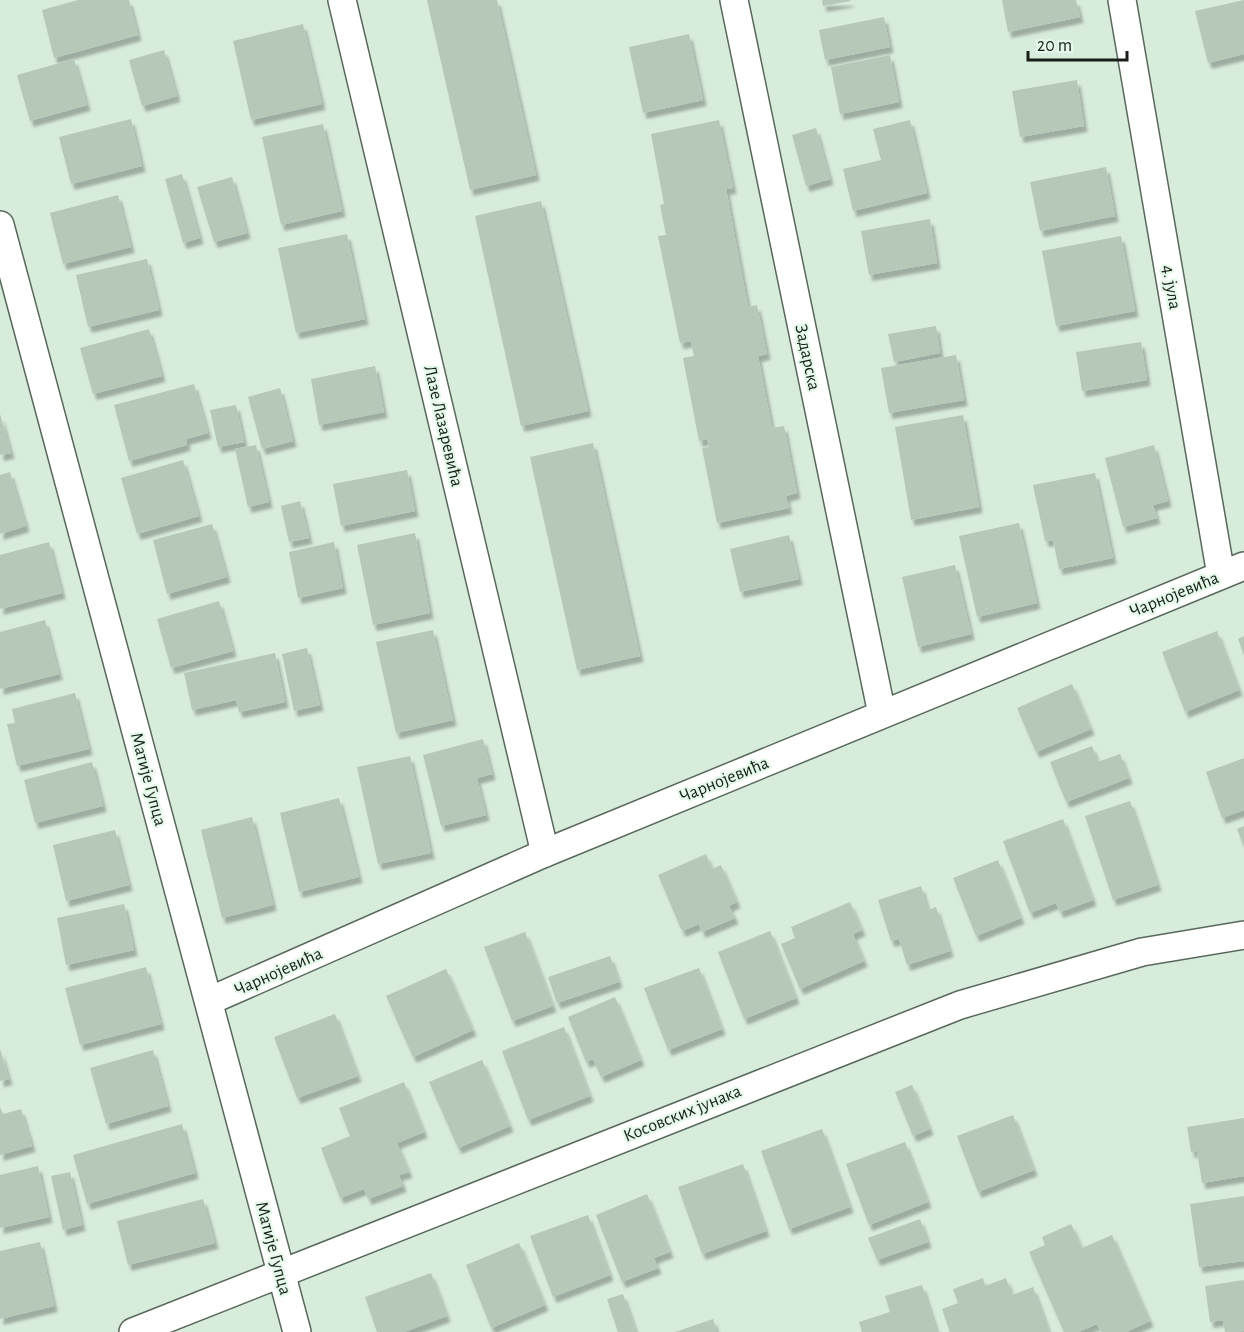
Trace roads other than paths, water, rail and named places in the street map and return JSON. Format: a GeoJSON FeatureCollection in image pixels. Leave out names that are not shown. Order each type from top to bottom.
{"type":"FeatureCollection","features":[{"type":"Feature","properties":{"kind":"street","name":"Лазе Лазаревића"},"geometry":{"type":"LineString","coordinates":[[342,0],[545,853]]}},
{"type":"Feature","properties":{"kind":"street","name":"Задарска"},"geometry":{"type":"LineString","coordinates":[[734,0],[882,714]]}},
{"type":"Feature","properties":{"kind":"street","name":"4. јула"},"geometry":{"type":"LineString","coordinates":[[1122,0],[1233,571]]}},
{"type":"Feature","properties":{"kind":"street","name":"Матије Гупца"},"geometry":{"type":"LineString","coordinates":[[0,225],[297,1332]]}},
{"type":"Feature","properties":{"kind":"street","name":"Чарнојевића"},"geometry":{"type":"LineString","coordinates":[[208,1001],[545,853],[1233,571]]}},
{"type":"Feature","properties":{"kind":"street","name":"Косовских јунака"},"geometry":{"type":"LineString","coordinates":[[133,1332],[960,1005],[1142,952],[1244,935]]}}]}
